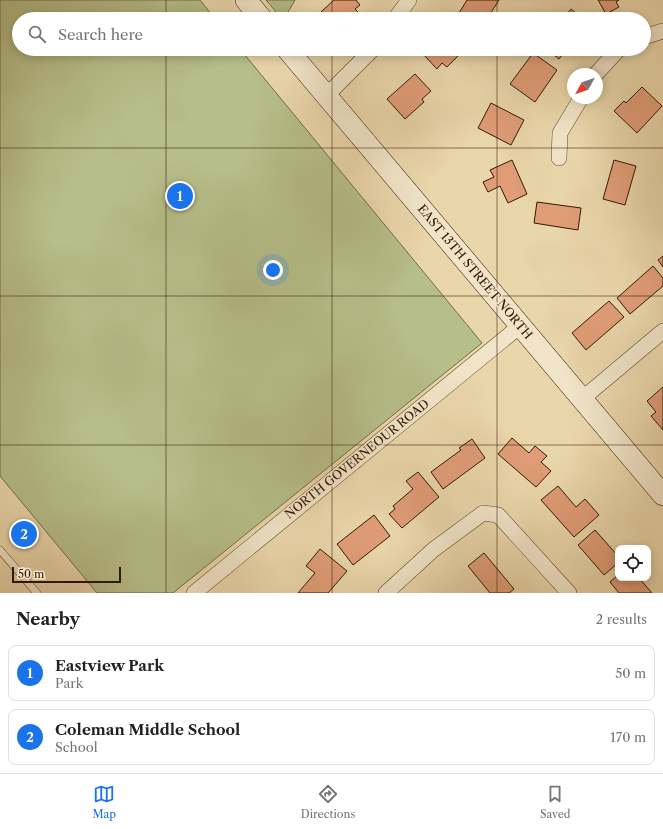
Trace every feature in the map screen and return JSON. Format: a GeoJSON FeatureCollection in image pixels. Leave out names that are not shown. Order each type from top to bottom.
{"type":"FeatureCollection","features":[{"type":"Feature","properties":{"kind":"main road"},"geometry":{"type":"LineString","coordinates":[[246,0],[256,12]]}},
{"type":"Feature","properties":{"kind":"main road","name":"EAST 13TH STREET NORTH"},"geometry":{"type":"LineString","coordinates":[[293,56],[663,495]]}},
{"type":"Feature","properties":{"kind":"street"},"geometry":{"type":"LineString","coordinates":[[400,12],[409,0]]}},
{"type":"Feature","properties":{"kind":"street"},"geometry":{"type":"LineString","coordinates":[[651,35],[663,31]]}},
{"type":"Feature","properties":{"kind":"street"},"geometry":{"type":"LineString","coordinates":[[326,96],[366,56]]}},
{"type":"Feature","properties":{"kind":"street"},"geometry":{"type":"LineString","coordinates":[[602,68],[613,56]]}},
{"type":"Feature","properties":{"kind":"street"},"geometry":{"type":"LineString","coordinates":[[559,158],[560,133],[577,104]]}},
{"type":"Feature","properties":{"kind":"street","name":"NORTH GOVERNEOUR ROAD"},"geometry":{"type":"LineString","coordinates":[[194,593],[520,326]]}},
{"type":"Feature","properties":{"kind":"street"},"geometry":{"type":"LineString","coordinates":[[582,399],[663,331]]}},
{"type":"Feature","properties":{"kind":"street"},"geometry":{"type":"LineString","coordinates":[[386,593],[434,550],[482,514],[498,515],[569,593]]}},
{"type":"Feature","properties":{"kind":"lane"},"geometry":{"type":"LineString","coordinates":[[0,550],[36,593]]}},
{"type":"Feature","properties":{"kind":"green space"},"geometry":{"type":"Polygon","coordinates":[[[0,0],[200,0],[209,12],[12,12],[12,56],[246,56],[482,343],[173,593],[97,593],[0,476],[0,0]]]}},
{"type":"Feature","properties":{"kind":"green space"},"geometry":{"type":"Polygon","coordinates":[[[266,0],[295,0],[288,12],[276,12],[266,0]]]}},
{"type":"Feature","properties":{"kind":"building"},"geometry":{"type":"Polygon","coordinates":[[[334,0],[356,0],[360,5],[355,9],[358,12],[321,12],[334,0]]]}},
{"type":"Feature","properties":{"kind":"building"},"geometry":{"type":"Polygon","coordinates":[[[467,0],[499,0],[491,12],[460,12],[467,0]]]}},
{"type":"Feature","properties":{"kind":"building"},"geometry":{"type":"Polygon","coordinates":[[[598,0],[619,0],[616,2],[619,7],[610,12],[605,12],[598,0]]]}},
{"type":"Feature","properties":{"kind":"building"},"geometry":{"type":"Polygon","coordinates":[[[425,56],[458,56],[447,67],[442,63],[437,69],[425,56]]]}},
{"type":"Feature","properties":{"kind":"building"},"geometry":{"type":"Polygon","coordinates":[[[531,56],[537,56],[557,70],[535,102],[510,84],[531,56]]]}},
{"type":"Feature","properties":{"kind":"building"},"geometry":{"type":"Polygon","coordinates":[[[415,74],[431,91],[422,99],[424,102],[405,119],[387,99],[415,74]]]}},
{"type":"Feature","properties":{"kind":"building"},"geometry":{"type":"Polygon","coordinates":[[[642,87],[662,106],[637,133],[614,111],[624,101],[626,103],[642,87]]]}},
{"type":"Feature","properties":{"kind":"building"},"geometry":{"type":"Polygon","coordinates":[[[491,103],[524,120],[511,145],[478,128],[491,103]]]}},
{"type":"Feature","properties":{"kind":"building"},"geometry":{"type":"Polygon","coordinates":[[[512,160],[527,194],[508,203],[500,186],[488,192],[483,182],[494,177],[490,170],[512,160]]]}},
{"type":"Feature","properties":{"kind":"building"},"geometry":{"type":"Polygon","coordinates":[[[614,160],[636,166],[625,205],[603,199],[614,160]]]}},
{"type":"Feature","properties":{"kind":"building"},"geometry":{"type":"Polygon","coordinates":[[[537,202],[581,208],[578,230],[534,223],[537,202]]]}},
{"type":"Feature","properties":{"kind":"building"},"geometry":{"type":"Polygon","coordinates":[[[663,256],[663,267],[658,260],[663,256]]]}},
{"type":"Feature","properties":{"kind":"building"},"geometry":{"type":"Polygon","coordinates":[[[653,266],[663,278],[663,286],[630,314],[617,298],[653,266]]]}},
{"type":"Feature","properties":{"kind":"building"},"geometry":{"type":"Polygon","coordinates":[[[609,301],[624,317],[586,350],[572,333],[609,301]]]}},
{"type":"Feature","properties":{"kind":"building"},"geometry":{"type":"Polygon","coordinates":[[[663,387],[663,430],[651,416],[656,412],[647,401],[663,387]]]}},
{"type":"Feature","properties":{"kind":"building"},"geometry":{"type":"Polygon","coordinates":[[[512,438],[529,453],[535,446],[547,456],[541,462],[551,471],[536,487],[498,454],[512,438]]]}},
{"type":"Feature","properties":{"kind":"building"},"geometry":{"type":"Polygon","coordinates":[[[472,439],[485,458],[443,489],[431,472],[461,450],[459,448],[472,439]]]}},
{"type":"Feature","properties":{"kind":"building"},"geometry":{"type":"Polygon","coordinates":[[[418,472],[439,497],[402,528],[389,514],[395,509],[393,506],[413,489],[406,481],[418,472]]]}},
{"type":"Feature","properties":{"kind":"building"},"geometry":{"type":"Polygon","coordinates":[[[558,486],[576,507],[585,499],[599,515],[574,537],[541,500],[558,486]]]}},
{"type":"Feature","properties":{"kind":"building"},"geometry":{"type":"Polygon","coordinates":[[[374,515],[390,536],[353,565],[337,544],[374,515]]]}},
{"type":"Feature","properties":{"kind":"building"},"geometry":{"type":"Polygon","coordinates":[[[595,530],[615,553],[615,566],[604,575],[578,545],[595,530]]]}},
{"type":"Feature","properties":{"kind":"building"},"geometry":{"type":"Polygon","coordinates":[[[320,549],[347,571],[328,593],[298,593],[315,573],[306,566],[320,549]]]}},
{"type":"Feature","properties":{"kind":"building"},"geometry":{"type":"Polygon","coordinates":[[[484,553],[514,589],[509,593],[490,593],[468,566],[484,553]]]}},
{"type":"Feature","properties":{"kind":"building"},"geometry":{"type":"Polygon","coordinates":[[[615,578],[615,581],[642,581],[652,593],[619,593],[610,582],[615,578]]]}},
{"type":"Feature","properties":{"kind":"place","name":"Eastview Park"},"geometry":{"type":"Point","coordinates":[180,196]}},
{"type":"Feature","properties":{"kind":"place","name":"Coleman Middle School"},"geometry":{"type":"Point","coordinates":[24,534]}}]}
